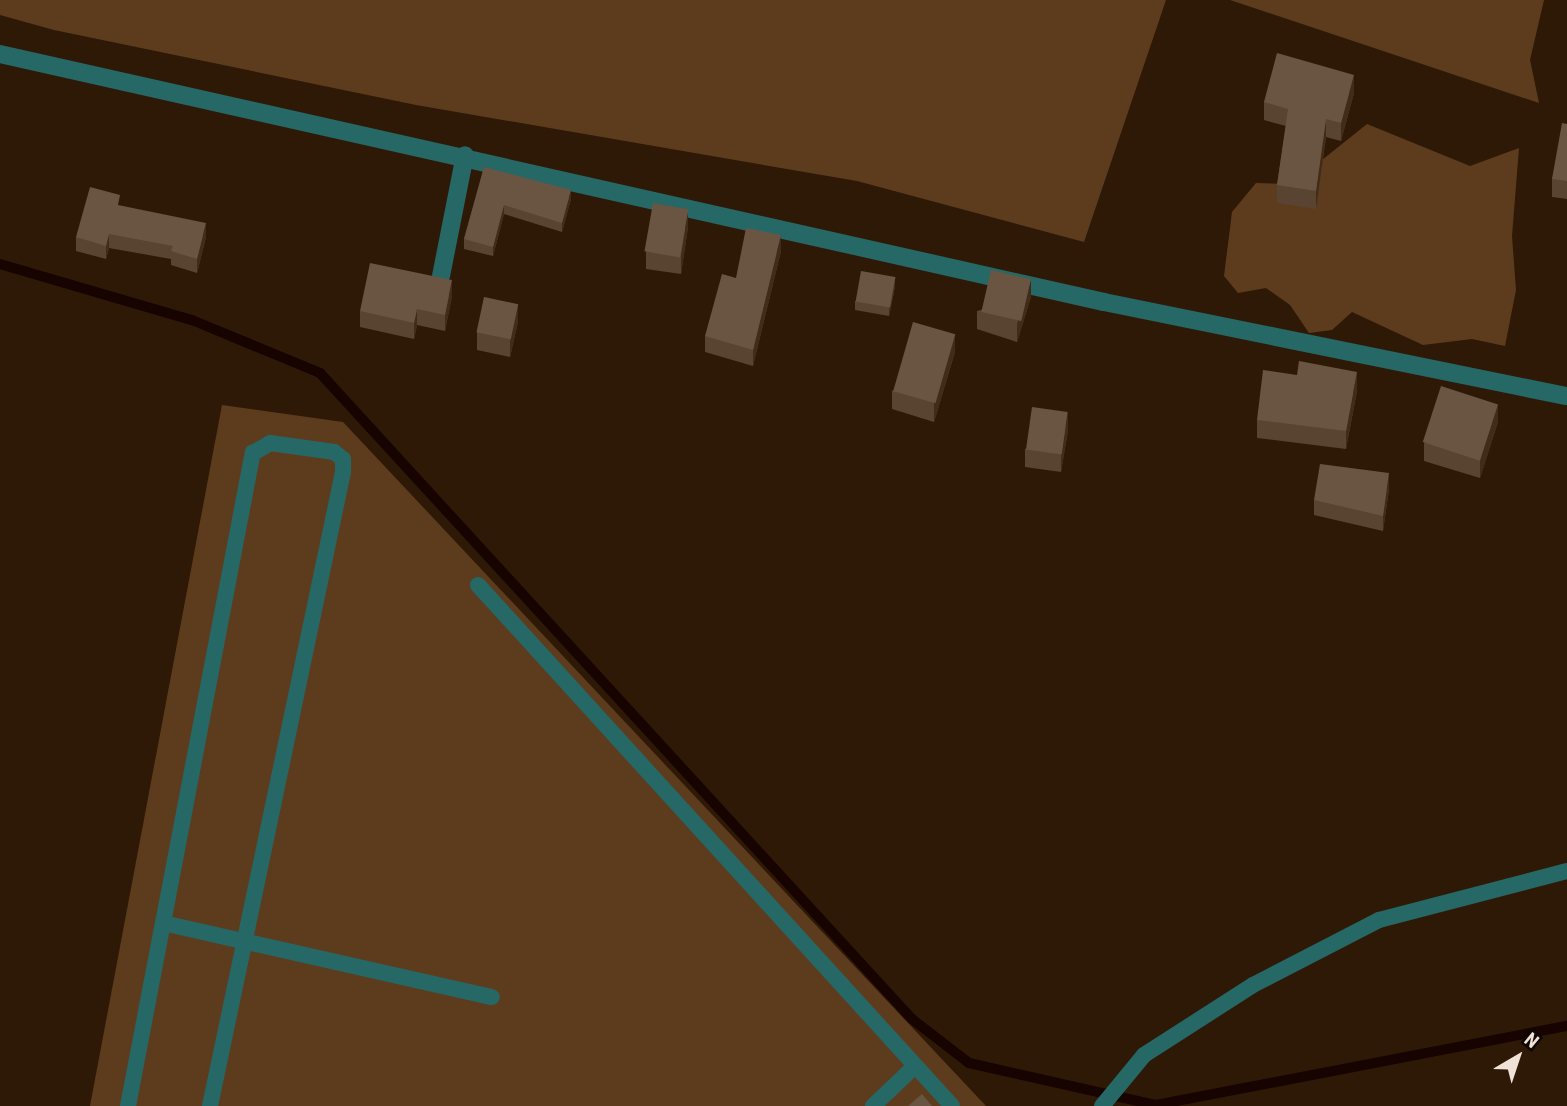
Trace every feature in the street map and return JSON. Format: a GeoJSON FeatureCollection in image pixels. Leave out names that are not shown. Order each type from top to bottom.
{"type":"FeatureCollection","features":[{"type":"Feature","properties":{"kind":"street"},"geometry":{"type":"LineString","coordinates":[[0,54],[465,155],[1104,302],[1567,396]]}},
{"type":"Feature","properties":{"kind":"street"},"geometry":{"type":"LineString","coordinates":[[441,276],[465,155]]}},
{"type":"Feature","properties":{"kind":"lane"},"geometry":{"type":"LineString","coordinates":[[128,1106],[253,453],[270,443],[334,452],[343,459],[344,472],[242,940],[210,1106]]}},
{"type":"Feature","properties":{"kind":"lane"},"geometry":{"type":"LineString","coordinates":[[478,585],[952,1106]]}},
{"type":"Feature","properties":{"kind":"lane"},"geometry":{"type":"LineString","coordinates":[[1102,1106],[1144,1055],[1253,985],[1379,920],[1567,871]]}},
{"type":"Feature","properties":{"kind":"lane"},"geometry":{"type":"LineString","coordinates":[[163,923],[492,997]]}},
{"type":"Feature","properties":{"kind":"lane"},"geometry":{"type":"LineString","coordinates":[[873,1106],[915,1066]]}},
{"type":"Feature","properties":{"kind":"shaded area"},"geometry":{"type":"Polygon","coordinates":[[[0,0],[1166,0],[1084,242],[857,181],[416,105],[54,30],[0,15],[0,0]]]}},
{"type":"Feature","properties":{"kind":"shaded area"},"geometry":{"type":"Polygon","coordinates":[[[1230,0],[1544,0],[1530,60],[1539,103],[1230,0]]]}},
{"type":"Feature","properties":{"kind":"shaded area"},"geometry":{"type":"Polygon","coordinates":[[[1367,124],[1470,166],[1519,148],[1512,236],[1516,290],[1505,346],[1472,339],[1423,345],[1352,312],[1332,330],[1309,333],[1290,305],[1266,288],[1238,293],[1224,276],[1232,212],[1256,183],[1292,184],[1367,124]]]}},
{"type":"Feature","properties":{"kind":"shaded area"},"geometry":{"type":"Polygon","coordinates":[[[222,405],[343,422],[986,1106],[90,1106],[222,405]]]}},
{"type":"Feature","properties":{"kind":"building"},"geometry":{"type":"Polygon","coordinates":[[[1277,53],[1354,75],[1341,123],[1326,119],[1316,191],[1277,185],[1288,109],[1264,102],[1277,53]]]}},
{"type":"Feature","properties":{"kind":"building"},"geometry":{"type":"Polygon","coordinates":[[[1562,123],[1567,124],[1567,181],[1552,179],[1562,123]]]}},
{"type":"Feature","properties":{"kind":"building"},"geometry":{"type":"Polygon","coordinates":[[[484,167],[571,190],[562,223],[504,205],[493,247],[464,239],[484,167]]]}},
{"type":"Feature","properties":{"kind":"building"},"geometry":{"type":"Polygon","coordinates":[[[90,187],[120,195],[118,205],[206,223],[197,259],[171,251],[173,246],[109,234],[106,246],[76,237],[90,187]]]}},
{"type":"Feature","properties":{"kind":"building"},"geometry":{"type":"Polygon","coordinates":[[[653,203],[688,209],[680,258],[644,251],[653,203]]]}},
{"type":"Feature","properties":{"kind":"building"},"geometry":{"type":"Polygon","coordinates":[[[746,228],[781,235],[753,350],[705,336],[722,274],[736,278],[746,228]]]}},
{"type":"Feature","properties":{"kind":"building"},"geometry":{"type":"Polygon","coordinates":[[[370,263],[452,280],[445,315],[417,309],[414,323],[360,311],[370,263]]]}},
{"type":"Feature","properties":{"kind":"building"},"geometry":{"type":"Polygon","coordinates":[[[991,270],[1031,279],[1021,321],[981,312],[991,270]]]}},
{"type":"Feature","properties":{"kind":"building"},"geometry":{"type":"Polygon","coordinates":[[[861,271],[895,277],[890,308],[856,302],[861,271]]]}},
{"type":"Feature","properties":{"kind":"building"},"geometry":{"type":"Polygon","coordinates":[[[484,297],[518,304],[511,339],[477,332],[484,297]]]}},
{"type":"Feature","properties":{"kind":"building"},"geometry":{"type":"Polygon","coordinates":[[[913,322],[955,334],[935,403],[893,391],[913,322]]]}},
{"type":"Feature","properties":{"kind":"building"},"geometry":{"type":"Polygon","coordinates":[[[1299,361],[1357,372],[1346,431],[1257,420],[1263,370],[1297,375],[1299,361]]]}},
{"type":"Feature","properties":{"kind":"building"},"geometry":{"type":"Polygon","coordinates":[[[1441,386],[1498,405],[1480,461],[1423,442],[1441,386]]]}},
{"type":"Feature","properties":{"kind":"building"},"geometry":{"type":"Polygon","coordinates":[[[1032,407],[1068,412],[1062,455],[1026,450],[1032,407]]]}},
{"type":"Feature","properties":{"kind":"building"},"geometry":{"type":"Polygon","coordinates":[[[1320,464],[1389,473],[1383,516],[1314,500],[1320,464]]]}},
{"type":"Feature","properties":{"kind":"building"},"geometry":{"type":"Polygon","coordinates":[[[922,1094],[932,1106],[908,1106],[922,1094]]]}},
{"type":"Feature","properties":{"kind":"waterway"},"geometry":{"type":"LineString","coordinates":[[0,264],[192,320],[320,373],[912,1019],[969,1063],[1156,1105],[1567,1026]]}}]}
